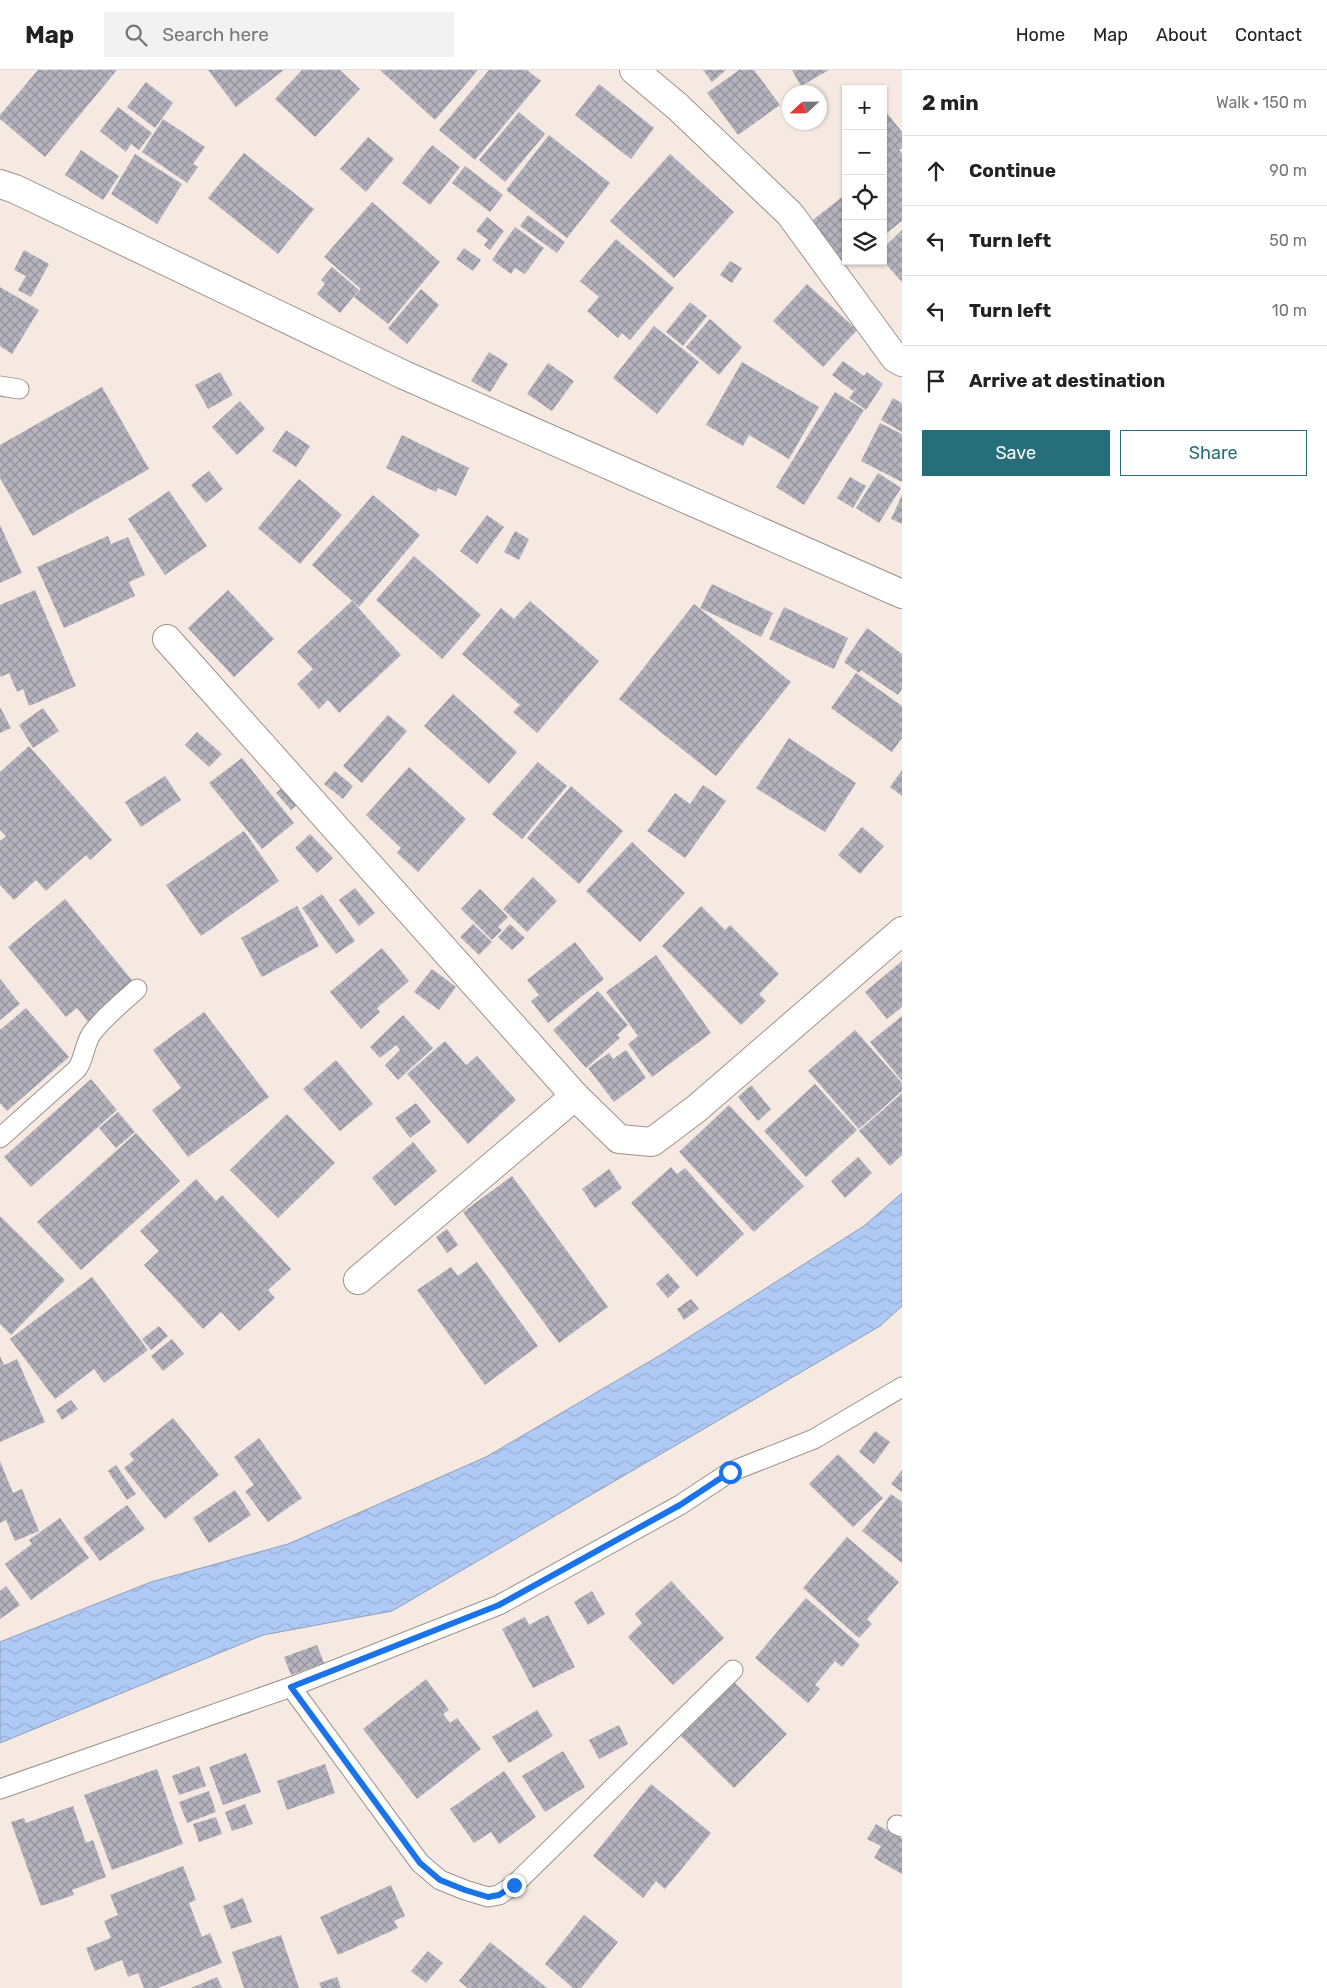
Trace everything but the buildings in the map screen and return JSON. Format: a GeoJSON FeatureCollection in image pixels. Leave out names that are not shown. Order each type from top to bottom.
{"type":"FeatureCollection","features":[{"type":"Feature","properties":{"kind":"street"},"geometry":{"type":"LineString","coordinates":[[634,70],[678,107],[790,214],[894,358],[902,362]]}},
{"type":"Feature","properties":{"kind":"street"},"geometry":{"type":"LineString","coordinates":[[0,184],[15,189],[404,375],[902,594]]}},
{"type":"Feature","properties":{"kind":"street"},"geometry":{"type":"LineString","coordinates":[[167,639],[575,1096],[618,1139],[652,1142],[696,1109],[902,931]]}},
{"type":"Feature","properties":{"kind":"street"},"geometry":{"type":"LineString","coordinates":[[358,1280],[575,1096]]}},
{"type":"Feature","properties":{"kind":"lane"},"geometry":{"type":"LineString","coordinates":[[0,386],[19,389]]}},
{"type":"Feature","properties":{"kind":"lane"},"geometry":{"type":"LineString","coordinates":[[0,1138],[77,1069],[92,1033],[137,989]]}},
{"type":"Feature","properties":{"kind":"lane"},"geometry":{"type":"LineString","coordinates":[[0,1789],[291,1687],[499,1605],[680,1505],[730,1472],[814,1439],[902,1387]]}},
{"type":"Feature","properties":{"kind":"lane"},"geometry":{"type":"LineString","coordinates":[[291,1687],[420,1863],[440,1880],[488,1897],[499,1895],[514,1885],[733,1670]]}},
{"type":"Feature","properties":{"kind":"water"},"geometry":{"type":"Polygon","coordinates":[[[902,1193],[902,1306],[880,1326],[392,1611],[263,1635],[0,1743],[0,1642],[151,1582],[288,1544],[486,1457],[664,1353],[864,1226],[902,1193]]]}},
{"type":"Feature","properties":{"kind":"route"},"geometry":{"type":"LineString","coordinates":[[514,1885],[499,1895],[488,1897],[440,1880],[420,1863],[291,1687],[499,1605],[680,1505],[730,1472]]}}]}
